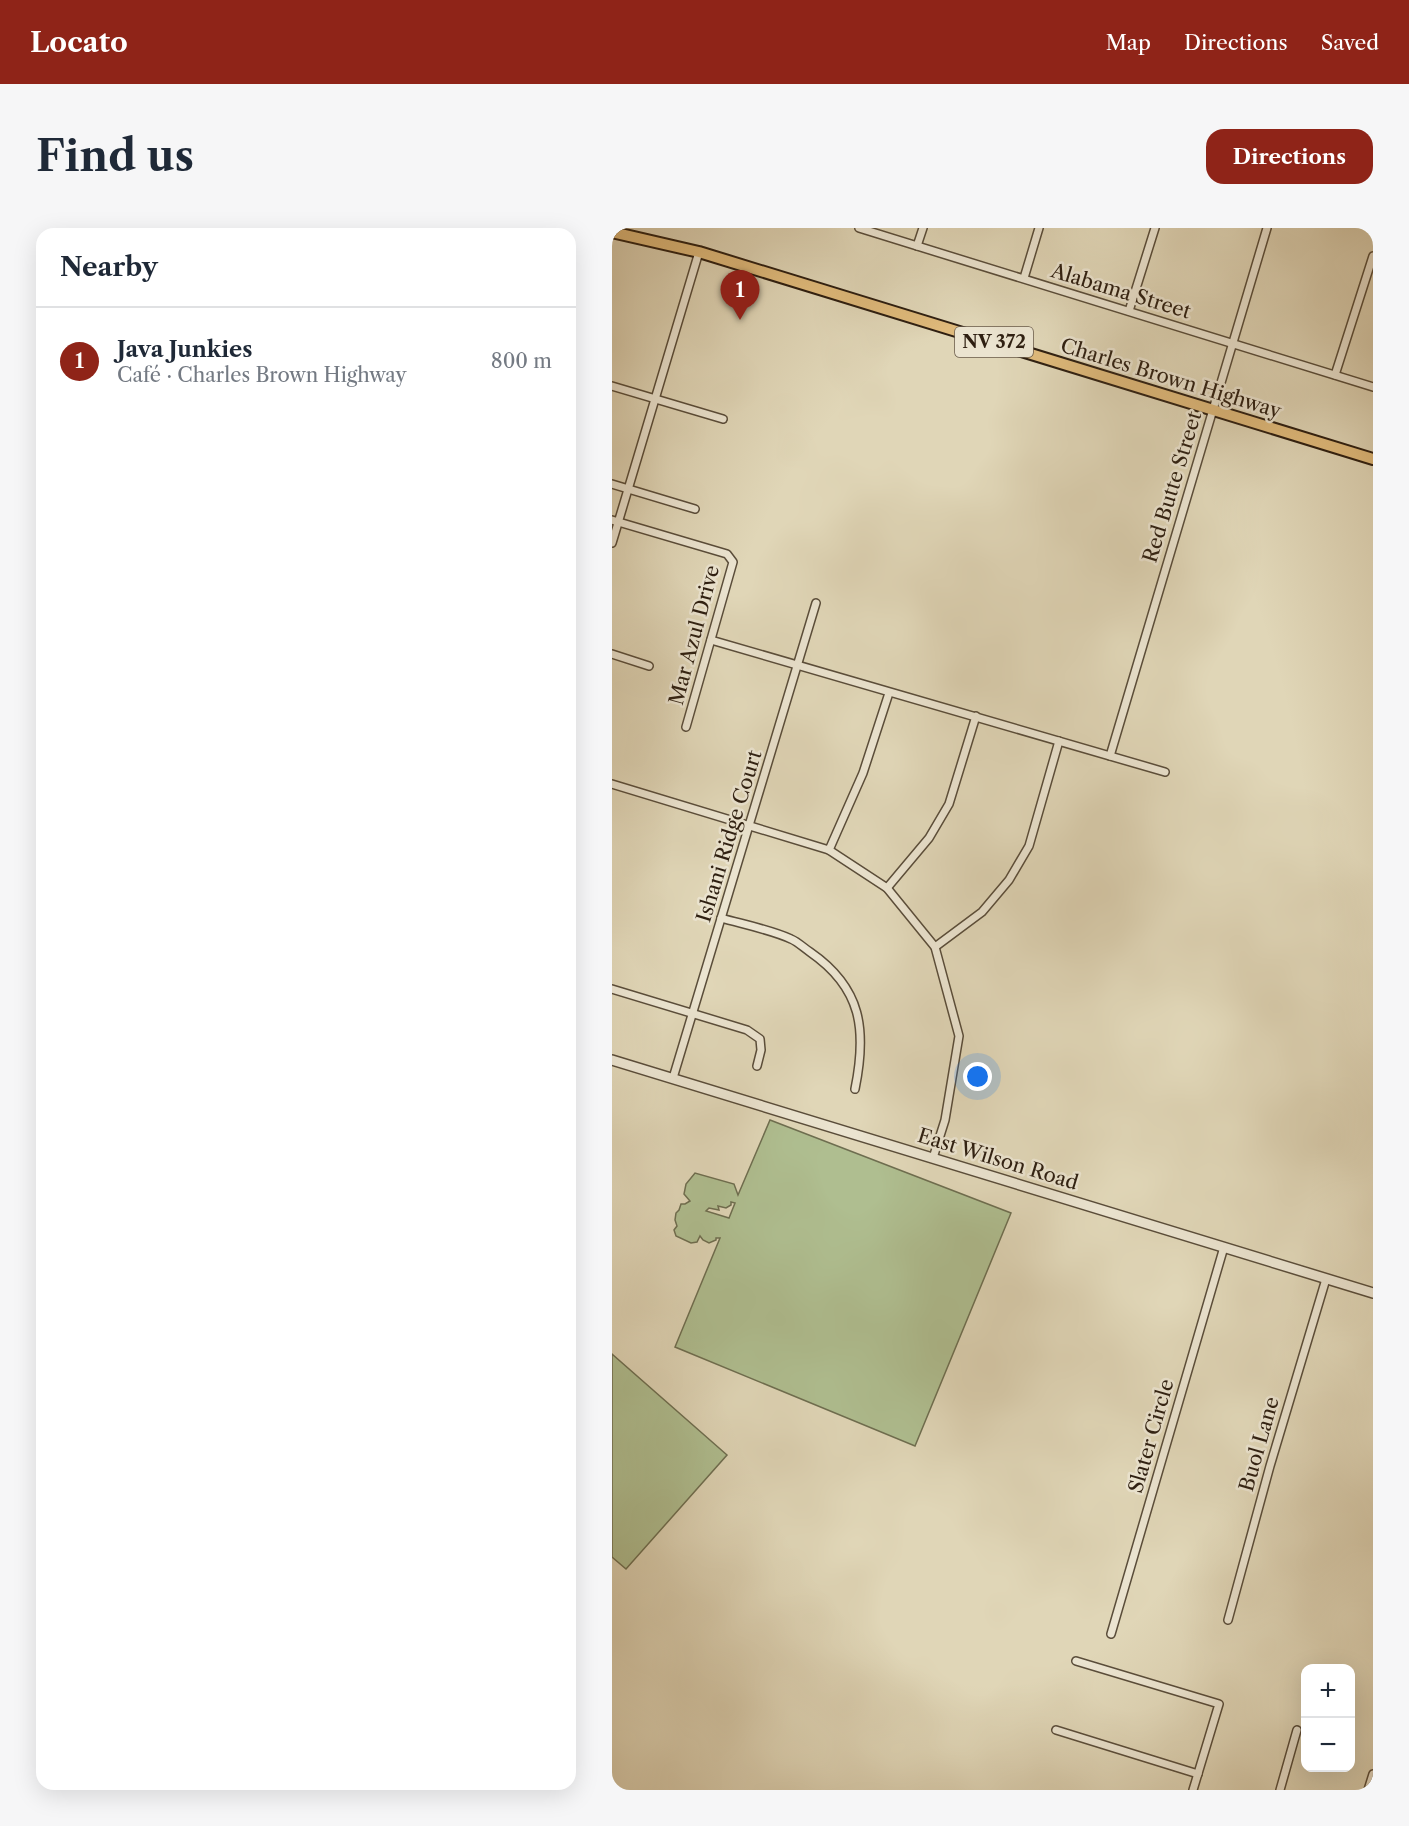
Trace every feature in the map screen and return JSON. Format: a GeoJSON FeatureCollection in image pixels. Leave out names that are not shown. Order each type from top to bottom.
{"type":"FeatureCollection","features":[{"type":"Feature","properties":{"kind":"main road","name":"Charles Brown Highway"},"geometry":{"type":"LineString","coordinates":[[612,232],[699,252],[1373,459]]}},
{"type":"Feature","properties":{"kind":"street","name":"Alabama Street"},"geometry":{"type":"LineString","coordinates":[[859,228],[1373,387]]}},
{"type":"Feature","properties":{"kind":"street"},"geometry":{"type":"LineString","coordinates":[[917,246],[923,228]]}},
{"type":"Feature","properties":{"kind":"street"},"geometry":{"type":"LineString","coordinates":[[1024,278],[1039,228]]}},
{"type":"Feature","properties":{"kind":"street"},"geometry":{"type":"LineString","coordinates":[[1129,311],[1155,228]]}},
{"type":"Feature","properties":{"kind":"street","name":"Red Butte Street"},"geometry":{"type":"LineString","coordinates":[[1110,756],[1267,228]]}},
{"type":"Feature","properties":{"kind":"street"},"geometry":{"type":"LineString","coordinates":[[612,543],[615,521],[628,489],[699,252]]}},
{"type":"Feature","properties":{"kind":"street"},"geometry":{"type":"LineString","coordinates":[[1335,375],[1373,256]]}},
{"type":"Feature","properties":{"kind":"street"},"geometry":{"type":"LineString","coordinates":[[612,386],[723,419]]}},
{"type":"Feature","properties":{"kind":"street"},"geometry":{"type":"LineString","coordinates":[[612,484],[695,509]]}},
{"type":"Feature","properties":{"kind":"street","name":"Mar Azul Drive"},"geometry":{"type":"LineString","coordinates":[[615,521],[726,554],[733,562],[686,727]]}},
{"type":"Feature","properties":{"kind":"street","name":"Ishani Ridge Court"},"geometry":{"type":"LineString","coordinates":[[673,1078],[816,603]]}},
{"type":"Feature","properties":{"kind":"street"},"geometry":{"type":"LineString","coordinates":[[711,639],[1165,772]]}},
{"type":"Feature","properties":{"kind":"street"},"geometry":{"type":"LineString","coordinates":[[612,654],[649,666]]}},
{"type":"Feature","properties":{"kind":"street"},"geometry":{"type":"LineString","coordinates":[[829,850],[863,773],[889,693]]}},
{"type":"Feature","properties":{"kind":"street"},"geometry":{"type":"LineString","coordinates":[[887,888],[929,838],[949,804],[976,716]]}},
{"type":"Feature","properties":{"kind":"street"},"geometry":{"type":"LineString","coordinates":[[935,947],[982,912],[1014,872],[1029,846],[1059,741]]}},
{"type":"Feature","properties":{"kind":"street"},"geometry":{"type":"LineString","coordinates":[[612,784],[829,850],[887,888],[935,947],[959,1036],[945,1120],[933,1158]]}},
{"type":"Feature","properties":{"kind":"street"},"geometry":{"type":"LineString","coordinates":[[721,918],[792,939],[823,961],[844,982],[856,1009],[861,1042],[855,1089]]}},
{"type":"Feature","properties":{"kind":"street"},"geometry":{"type":"LineString","coordinates":[[612,989],[747,1030],[760,1038],[761,1050],[757,1066]]}},
{"type":"Feature","properties":{"kind":"street","name":"East Wilson Road"},"geometry":{"type":"LineString","coordinates":[[612,1060],[1373,1293]]}},
{"type":"Feature","properties":{"kind":"street","name":"Slater Circle"},"geometry":{"type":"LineString","coordinates":[[1111,1634],[1224,1247]]}},
{"type":"Feature","properties":{"kind":"street","name":"Buol Lane"},"geometry":{"type":"LineString","coordinates":[[1228,1620],[1266,1477],[1326,1279]]}},
{"type":"Feature","properties":{"kind":"street"},"geometry":{"type":"LineString","coordinates":[[1076,1661],[1219,1704],[1193,1790]]}},
{"type":"Feature","properties":{"kind":"street"},"geometry":{"type":"LineString","coordinates":[[1056,1730],[1198,1774]]}},
{"type":"Feature","properties":{"kind":"street"},"geometry":{"type":"LineString","coordinates":[[1280,1790],[1297,1730]]}},
{"type":"Feature","properties":{"kind":"street"},"geometry":{"type":"LineString","coordinates":[[1368,1790],[1373,1774]]}},
{"type":"Feature","properties":{"kind":"green space"},"geometry":{"type":"Polygon","coordinates":[[[770,1120],[1011,1213],[915,1446],[675,1347],[720,1238],[709,1243],[700,1236],[697,1242],[691,1243],[676,1236],[674,1230],[677,1226],[676,1213],[681,1204],[690,1201],[684,1194],[686,1184],[695,1173],[734,1184],[738,1195],[770,1120]],[[731,1202],[731,1205],[726,1208],[718,1206],[719,1210],[709,1208],[706,1211],[729,1218],[735,1203],[731,1202]]]}},
{"type":"Feature","properties":{"kind":"green space"},"geometry":{"type":"Polygon","coordinates":[[[612,1354],[727,1455],[626,1569],[612,1557],[612,1354]]]}},
{"type":"Feature","properties":{"kind":"place","name":"Java Junkies"},"geometry":{"type":"Point","coordinates":[740,320]}}]}
